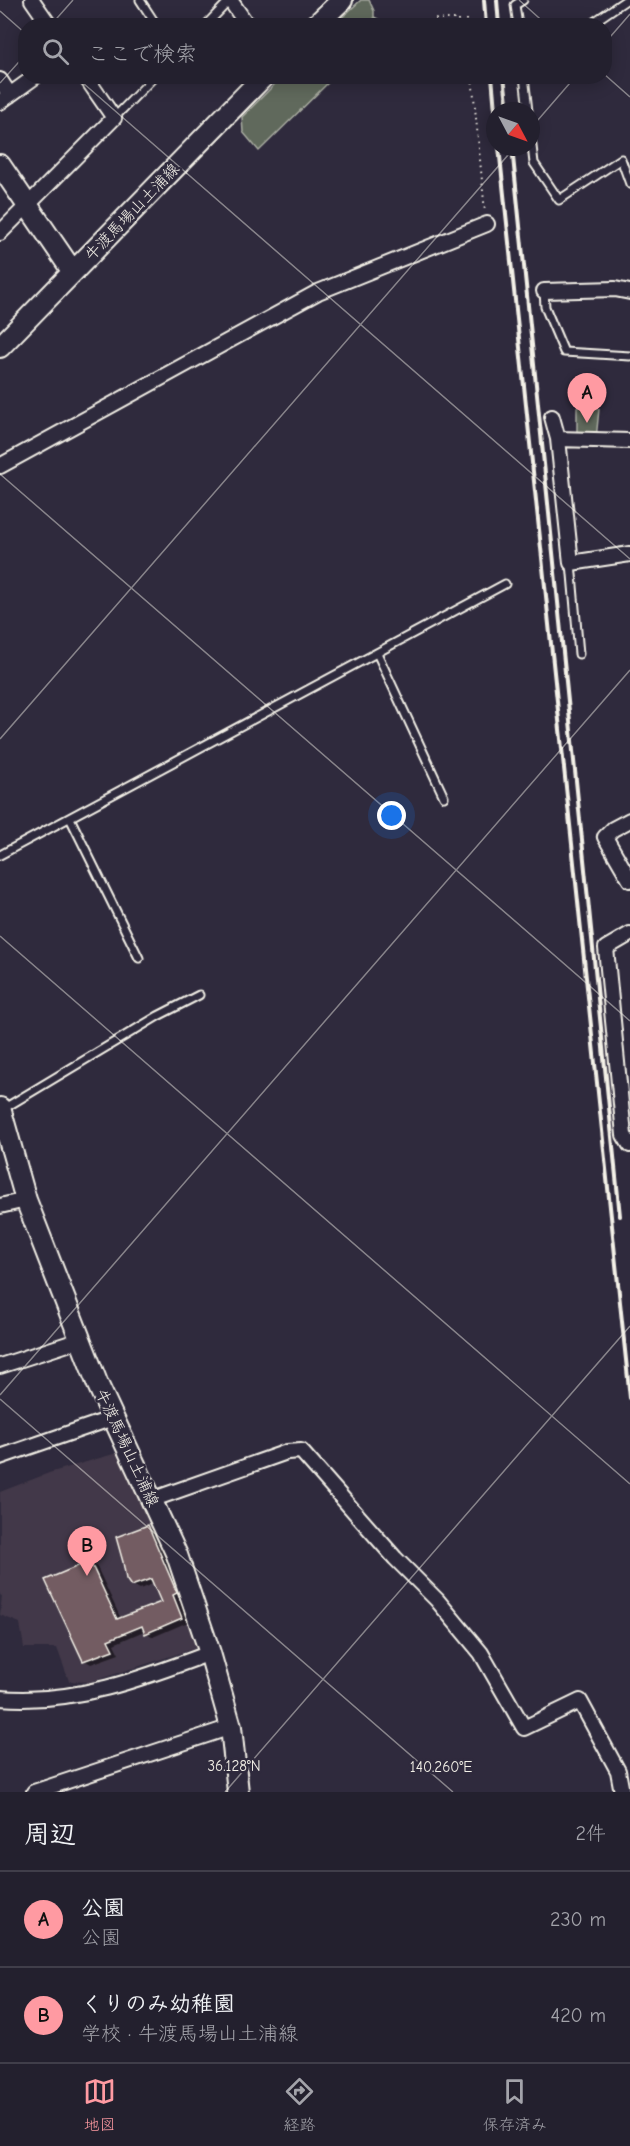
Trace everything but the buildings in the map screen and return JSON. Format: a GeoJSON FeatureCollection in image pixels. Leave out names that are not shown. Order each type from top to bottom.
{"type":"FeatureCollection","features":[{"type":"Feature","properties":{"kind":"main road"},"geometry":{"type":"LineString","coordinates":[[323,18],[342,0]]}},
{"type":"Feature","properties":{"kind":"main road","name":"牛渡馬場山土浦線"},"geometry":{"type":"LineString","coordinates":[[0,347],[256,84]]}},
{"type":"Feature","properties":{"kind":"main road"},"geometry":{"type":"LineString","coordinates":[[0,165],[73,272]]}},
{"type":"Feature","properties":{"kind":"main road","name":"牛渡馬場山土浦線"},"geometry":{"type":"LineString","coordinates":[[0,1109],[26,1200],[80,1340],[113,1418],[177,1555],[210,1653],[231,1727],[238,1792]]}},
{"type":"Feature","properties":{"kind":"street"},"geometry":{"type":"LineString","coordinates":[[32,0],[44,18]]}},
{"type":"Feature","properties":{"kind":"street"},"geometry":{"type":"LineString","coordinates":[[230,0],[242,18]]}},
{"type":"Feature","properties":{"kind":"street"},"geometry":{"type":"LineString","coordinates":[[0,80],[5,98],[25,84]]}},
{"type":"Feature","properties":{"kind":"street"},"geometry":{"type":"LineString","coordinates":[[0,233],[114,118],[91,84]]}},
{"type":"Feature","properties":{"kind":"street"},"geometry":{"type":"LineString","coordinates":[[0,466],[318,292],[487,224]]}},
{"type":"Feature","properties":{"kind":"street"},"geometry":{"type":"LineString","coordinates":[[544,291],[615,289],[630,292]]}},
{"type":"Feature","properties":{"kind":"street"},"geometry":{"type":"LineString","coordinates":[[552,417],[558,439],[571,563],[630,554]]}},
{"type":"Feature","properties":{"kind":"street"},"geometry":{"type":"LineString","coordinates":[[558,439],[630,441]]}},
{"type":"Feature","properties":{"kind":"street"},"geometry":{"type":"LineString","coordinates":[[630,820],[613,829],[605,837],[630,880]]}},
{"type":"Feature","properties":{"kind":"street"},"geometry":{"type":"LineString","coordinates":[[630,934],[606,948],[624,1135],[630,1145]]}},
{"type":"Feature","properties":{"kind":"street"},"geometry":{"type":"LineString","coordinates":[[619,1079],[630,1069]]}},
{"type":"Feature","properties":{"kind":"street"},"geometry":{"type":"LineString","coordinates":[[0,1206],[26,1200]]}},
{"type":"Feature","properties":{"kind":"street"},"geometry":{"type":"LineString","coordinates":[[0,1366],[80,1340]]}},
{"type":"Feature","properties":{"kind":"street"},"geometry":{"type":"LineString","coordinates":[[0,1457],[113,1418]]}},
{"type":"Feature","properties":{"kind":"street"},"geometry":{"type":"LineString","coordinates":[[151,1500],[287,1452],[301,1451],[395,1558],[438,1600],[481,1653],[524,1728],[580,1701],[618,1771],[622,1792]]}},
{"type":"Feature","properties":{"kind":"street"},"geometry":{"type":"LineString","coordinates":[[0,1698],[43,1698],[101,1689],[149,1676],[210,1653]]}},
{"type":"Feature","properties":{"kind":"street"},"geometry":{"type":"LineString","coordinates":[[34,1792],[231,1727]]}},
{"type":"Feature","properties":{"kind":"lane"},"geometry":{"type":"LineString","coordinates":[[140,0],[152,18]]}},
{"type":"Feature","properties":{"kind":"lane"},"geometry":{"type":"LineString","coordinates":[[213,18],[230,0]]}},
{"type":"Feature","properties":{"kind":"lane"},"geometry":{"type":"LineString","coordinates":[[515,18],[515,5],[523,0]]}},
{"type":"Feature","properties":{"kind":"lane"},"geometry":{"type":"LineString","coordinates":[[600,18],[626,0]]}},
{"type":"Feature","properties":{"kind":"lane"},"geometry":{"type":"LineString","coordinates":[[114,118],[147,84]]}},
{"type":"Feature","properties":{"kind":"lane"},"geometry":{"type":"LineString","coordinates":[[525,84],[527,102]]}},
{"type":"Feature","properties":{"kind":"lane"},"geometry":{"type":"LineString","coordinates":[[533,156],[534,164],[559,200],[621,159],[630,184]]}},
{"type":"Feature","properties":{"kind":"lane"},"geometry":{"type":"LineString","coordinates":[[544,291],[544,307],[564,352],[630,356]]}},
{"type":"Feature","properties":{"kind":"lane"},"geometry":{"type":"LineString","coordinates":[[571,563],[579,654]]}},
{"type":"Feature","properties":{"kind":"lane"},"geometry":{"type":"LineString","coordinates":[[0,855],[505,584]]}},
{"type":"Feature","properties":{"kind":"lane"},"geometry":{"type":"LineString","coordinates":[[377,653],[444,796]]}},
{"type":"Feature","properties":{"kind":"lane"},"geometry":{"type":"LineString","coordinates":[[70,818],[139,958]]}},
{"type":"Feature","properties":{"kind":"lane"},"geometry":{"type":"LineString","coordinates":[[0,1109],[199,994]]}},
{"type":"Feature","properties":{"kind":"path"},"geometry":{"type":"LineString","coordinates":[[473,84],[487,224]]}},
{"type":"Feature","properties":{"kind":"shaded area"},"geometry":{"type":"Polygon","coordinates":[[[117,1453],[167,1557],[199,1647],[90,1682],[69,1681],[57,1648],[24,1648],[20,1623],[0,1615],[2,1596],[0,1595],[0,1492],[49,1473],[117,1453]]]}},
{"type":"Feature","properties":{"kind":"green space"},"geometry":{"type":"Polygon","coordinates":[[[361,0],[369,0],[376,18],[342,18],[361,0]]]}},
{"type":"Feature","properties":{"kind":"green space"},"geometry":{"type":"Polygon","coordinates":[[[275,84],[327,84],[259,151],[243,132],[242,117],[275,84]]]}},
{"type":"Feature","properties":{"kind":"green space"},"geometry":{"type":"Polygon","coordinates":[[[577,407],[599,409],[596,439],[577,438],[577,407]]]}},
{"type":"Feature","properties":{"kind":"railway"},"geometry":{"type":"LineString","coordinates":[[484,0],[485,18]]}},
{"type":"Feature","properties":{"kind":"railway"},"geometry":{"type":"LineString","coordinates":[[497,0],[498,18]]}},
{"type":"Feature","properties":{"kind":"railway"},"geometry":{"type":"LineString","coordinates":[[493,84],[494,102]]}},
{"type":"Feature","properties":{"kind":"railway"},"geometry":{"type":"LineString","coordinates":[[505,84],[507,102]]}},
{"type":"Feature","properties":{"kind":"railway"},"geometry":{"type":"LineString","coordinates":[[500,156],[630,1398]]}},
{"type":"Feature","properties":{"kind":"railway"},"geometry":{"type":"LineString","coordinates":[[513,156],[620,1216]]}},
{"type":"Feature","properties":{"kind":"place","name":"公園"},"geometry":{"type":"Point","coordinates":[587,423]}},
{"type":"Feature","properties":{"kind":"place","name":"くりのみ幼稚園"},"geometry":{"type":"Point","coordinates":[87,1576]}}]}
